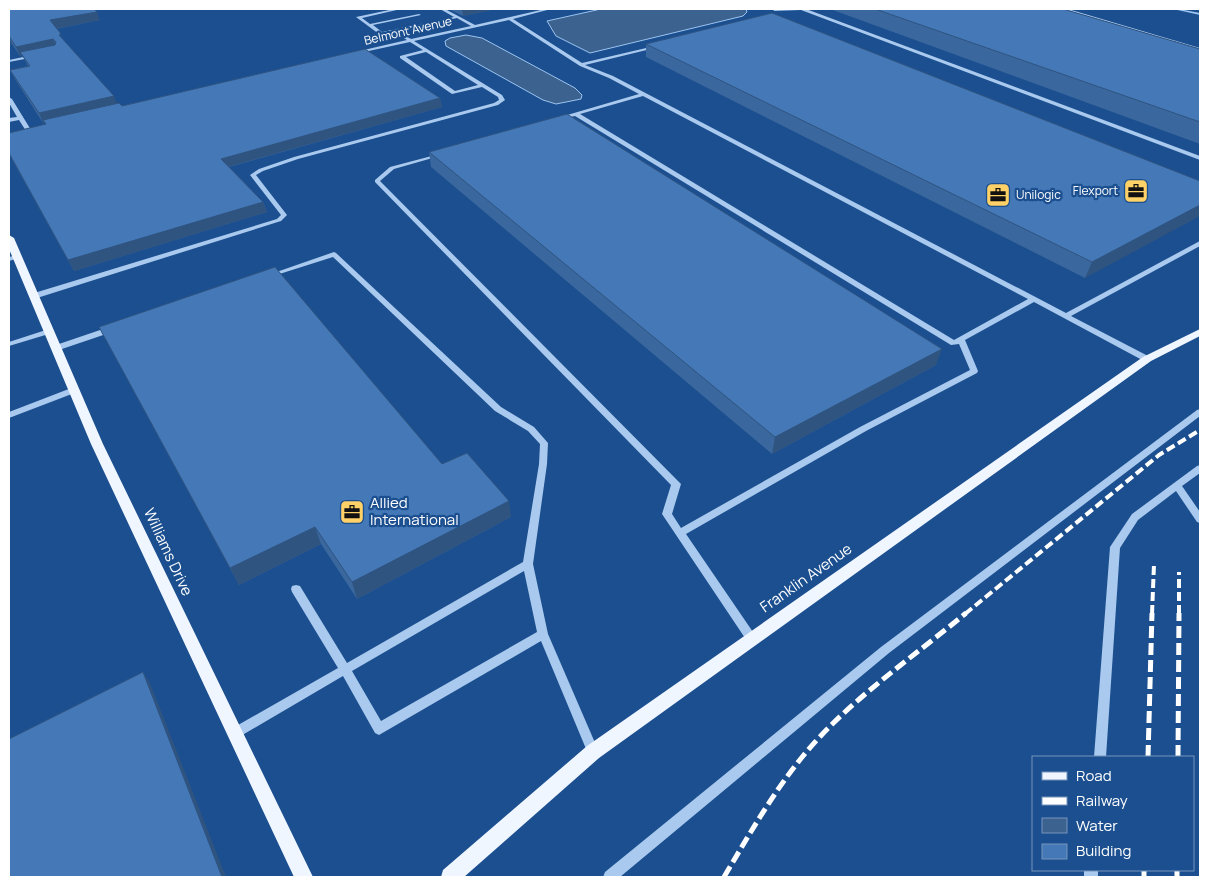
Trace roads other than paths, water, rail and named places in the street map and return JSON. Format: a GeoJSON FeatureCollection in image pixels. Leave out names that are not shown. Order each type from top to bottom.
{"type":"FeatureCollection","features":[{"type":"Feature","properties":{"kind":"main road","name":"Williams Drive"},"geometry":{"type":"LineString","coordinates":[[9,238],[13,258],[34,296],[97,444],[304,877]]}},
{"type":"Feature","properties":{"kind":"main road","name":"Franklin Avenue"},"geometry":{"type":"LineString","coordinates":[[450,877],[593,752],[751,638],[1147,359],[1200,332]]}},
{"type":"Feature","properties":{"kind":"street"},"geometry":{"type":"LineString","coordinates":[[399,9],[358,17],[381,33],[393,30],[409,41]]}},
{"type":"Feature","properties":{"kind":"street"},"geometry":{"type":"LineString","coordinates":[[442,9],[474,26]]}},
{"type":"Feature","properties":{"kind":"street","name":"Belmont Avenue"},"geometry":{"type":"LineString","coordinates":[[352,55],[549,9]]}},
{"type":"Feature","properties":{"kind":"street"},"geometry":{"type":"LineString","coordinates":[[775,16],[774,9],[803,9],[1200,158]]}},
{"type":"Feature","properties":{"kind":"street"},"geometry":{"type":"LineString","coordinates":[[1064,9],[1200,49]]}},
{"type":"Feature","properties":{"kind":"street"},"geometry":{"type":"LineString","coordinates":[[369,25],[419,15]]}},
{"type":"Feature","properties":{"kind":"street"},"geometry":{"type":"LineString","coordinates":[[582,64],[659,45]]}},
{"type":"Feature","properties":{"kind":"street"},"geometry":{"type":"LineString","coordinates":[[426,51],[402,57],[454,93],[483,86]]}},
{"type":"Feature","properties":{"kind":"street"},"geometry":{"type":"LineString","coordinates":[[9,61],[38,55]]}},
{"type":"Feature","properties":{"kind":"street"},"geometry":{"type":"LineString","coordinates":[[548,122],[643,94]]}},
{"type":"Feature","properties":{"kind":"street"},"geometry":{"type":"LineString","coordinates":[[9,99],[28,130]]}},
{"type":"Feature","properties":{"kind":"street"},"geometry":{"type":"LineString","coordinates":[[576,114],[954,343],[1034,300]]}},
{"type":"Feature","properties":{"kind":"street"},"geometry":{"type":"LineString","coordinates":[[9,120],[20,118]]}},
{"type":"Feature","properties":{"kind":"street"},"geometry":{"type":"LineString","coordinates":[[18,132],[38,128]]}},
{"type":"Feature","properties":{"kind":"street"},"geometry":{"type":"LineString","coordinates":[[447,152],[392,168],[377,181],[676,484],[667,514],[751,638]]}},
{"type":"Feature","properties":{"kind":"street"},"geometry":{"type":"LineString","coordinates":[[1066,316],[1200,242]]}},
{"type":"Feature","properties":{"kind":"street"},"geometry":{"type":"LineString","coordinates":[[1190,248],[1200,253]]}},
{"type":"Feature","properties":{"kind":"street"},"geometry":{"type":"LineString","coordinates":[[260,279],[334,254],[498,408],[531,429],[544,443],[528,564],[543,634],[593,752]]}},
{"type":"Feature","properties":{"kind":"street"},"geometry":{"type":"LineString","coordinates":[[56,348],[121,326]]}},
{"type":"Feature","properties":{"kind":"street"},"geometry":{"type":"LineString","coordinates":[[9,344],[49,331]]}},
{"type":"Feature","properties":{"kind":"street"},"geometry":{"type":"LineString","coordinates":[[680,533],[863,429],[974,371],[961,340]]}},
{"type":"Feature","properties":{"kind":"street"},"geometry":{"type":"LineString","coordinates":[[9,415],[74,390]]}},
{"type":"Feature","properties":{"kind":"street"},"geometry":{"type":"LineString","coordinates":[[610,877],[885,650],[1200,412]]}},
{"type":"Feature","properties":{"kind":"street"},"geometry":{"type":"LineString","coordinates":[[1177,486],[1200,519]]}},
{"type":"Feature","properties":{"kind":"street"},"geometry":{"type":"LineString","coordinates":[[235,733],[528,564]]}},
{"type":"Feature","properties":{"kind":"street"},"geometry":{"type":"LineString","coordinates":[[296,589],[379,729],[543,634]]}},
{"type":"Feature","properties":{"kind":"lane"},"geometry":{"type":"LineString","coordinates":[[393,30],[458,17]]}},
{"type":"Feature","properties":{"kind":"lane"},"geometry":{"type":"LineString","coordinates":[[509,18],[582,64],[643,94],[1147,359]]}},
{"type":"Feature","properties":{"kind":"lane"},"geometry":{"type":"LineString","coordinates":[[34,296],[279,220],[284,215],[253,175],[261,170],[296,158],[496,104],[502,100],[500,96],[409,41]]}},
{"type":"Feature","properties":{"kind":"lane"},"geometry":{"type":"LineString","coordinates":[[1100,756],[1115,547],[1135,517],[1200,468]]}},
{"type":"Feature","properties":{"kind":"water"},"geometry":{"type":"Polygon","coordinates":[[[601,9],[746,9],[747,12],[743,16],[590,53],[556,36],[547,21],[601,9]]]}},
{"type":"Feature","properties":{"kind":"water"},"geometry":{"type":"Polygon","coordinates":[[[466,35],[482,38],[575,88],[582,95],[581,99],[556,104],[543,100],[446,46],[445,41],[450,38],[466,35]]]}},
{"type":"Feature","properties":{"kind":"waterway"},"geometry":{"type":"LineString","coordinates":[[1175,9],[1200,14]]}},
{"type":"Feature","properties":{"kind":"railway"},"geometry":{"type":"LineString","coordinates":[[965,614],[1159,455],[1200,430]]}},
{"type":"Feature","properties":{"kind":"railway"},"geometry":{"type":"LineString","coordinates":[[1152,614],[1154,564]]}},
{"type":"Feature","properties":{"kind":"railway"},"geometry":{"type":"LineString","coordinates":[[1179,572],[1179,613]]}},
{"type":"Feature","properties":{"kind":"railway"},"geometry":{"type":"LineString","coordinates":[[724,877],[781,785],[821,736],[860,698],[966,613]]}},
{"type":"Feature","properties":{"kind":"railway"},"geometry":{"type":"LineString","coordinates":[[1148,756],[1152,613]]}},
{"type":"Feature","properties":{"kind":"railway"},"geometry":{"type":"LineString","coordinates":[[1178,756],[1179,613]]}},
{"type":"Feature","properties":{"kind":"railway"},"geometry":{"type":"LineString","coordinates":[[1144,871],[1144,877]]}},
{"type":"Feature","properties":{"kind":"railway"},"geometry":{"type":"LineString","coordinates":[[1177,871],[1177,877]]}},
{"type":"Feature","properties":{"kind":"place","name":"Flexport"},"geometry":{"type":"Point","coordinates":[1136,191]}},
{"type":"Feature","properties":{"kind":"place","name":"Unilogic"},"geometry":{"type":"Point","coordinates":[998,195]}},
{"type":"Feature","properties":{"kind":"place","name":"Allied International"},"geometry":{"type":"Point","coordinates":[352,512]}}]}
